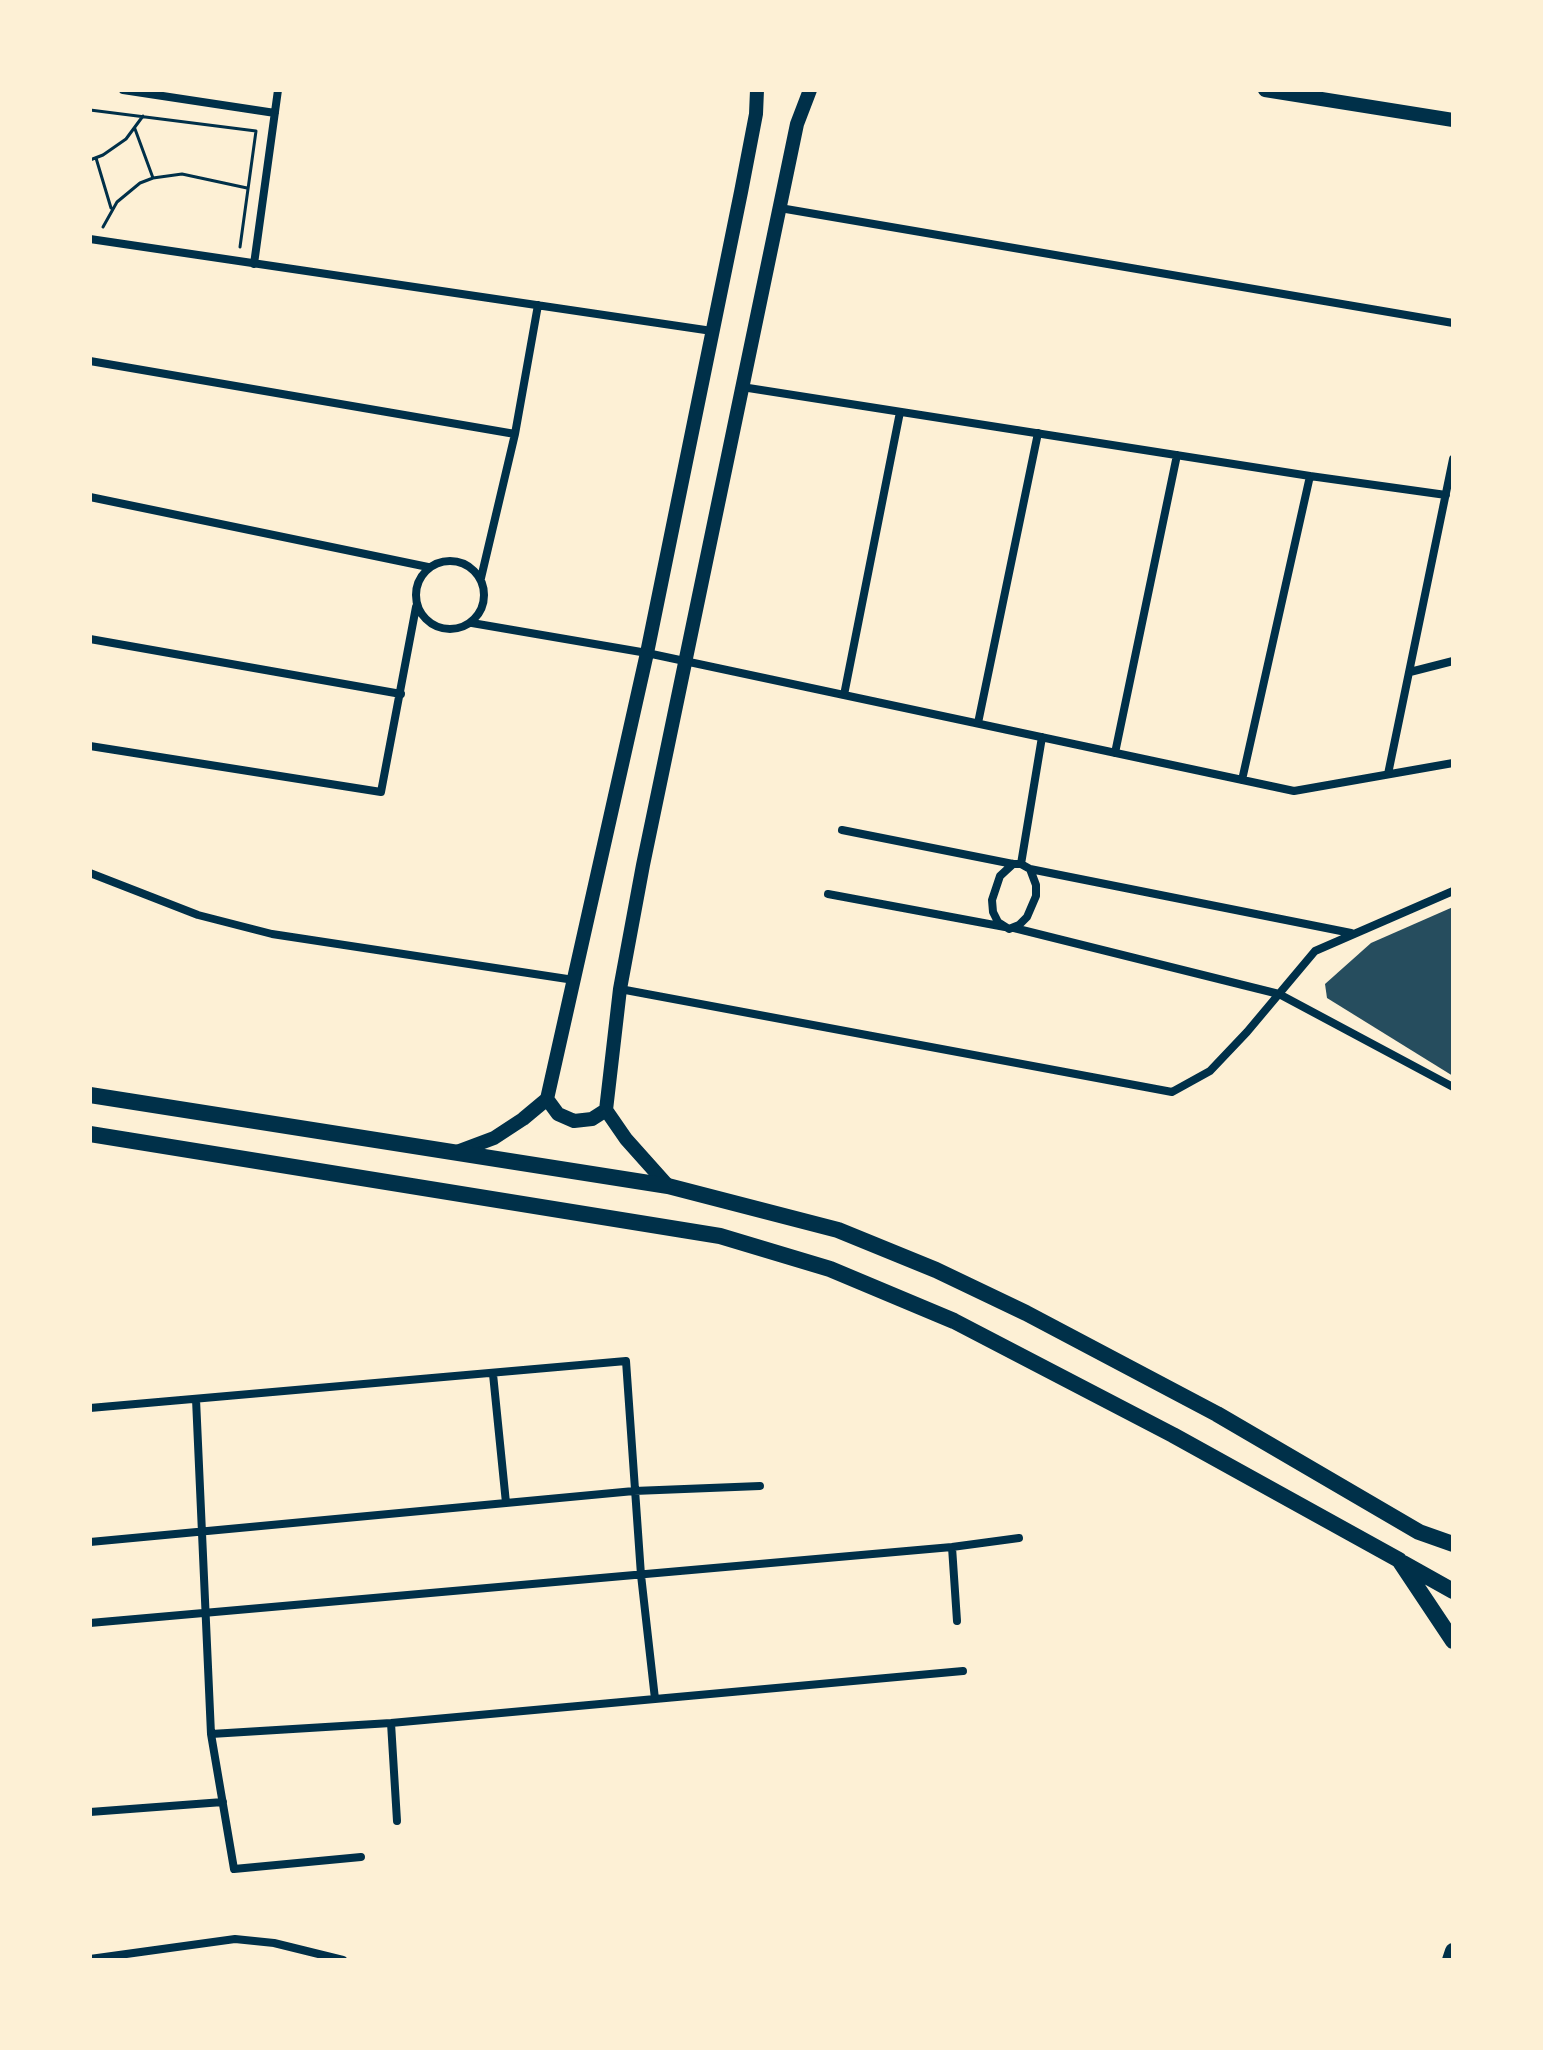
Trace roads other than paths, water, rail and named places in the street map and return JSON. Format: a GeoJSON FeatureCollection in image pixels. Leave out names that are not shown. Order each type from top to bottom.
{"type":"FeatureCollection","features":[{"type":"Feature","properties":{"kind":"main road"},"geometry":{"type":"LineString","coordinates":[[453,1153],[494,1138],[547,1099],[647,653],[756,114],[757,90]]}},
{"type":"Feature","properties":{"kind":"main road"},"geometry":{"type":"LineString","coordinates":[[668,1186],[626,1139],[606,1110],[620,989],[797,124],[810,90]]}},
{"type":"Feature","properties":{"kind":"main road"},"geometry":{"type":"LineString","coordinates":[[1265,90],[1321,94],[1453,120]]}},
{"type":"Feature","properties":{"kind":"main road"},"geometry":{"type":"LineString","coordinates":[[90,1095],[668,1186],[838,1230],[936,1270],[1026,1313],[1217,1414],[1419,1532],[1453,1556]]}},
{"type":"Feature","properties":{"kind":"main road"},"geometry":{"type":"LineString","coordinates":[[547,1099],[558,1114],[574,1121],[592,1119],[606,1110]]}},
{"type":"Feature","properties":{"kind":"main road"},"geometry":{"type":"LineString","coordinates":[[90,1134],[720,1236],[830,1269],[967,1328],[1173,1435],[1453,1591]]}},
{"type":"Feature","properties":{"kind":"main road"},"geometry":{"type":"LineString","coordinates":[[1419,1532],[1453,1544]]}},
{"type":"Feature","properties":{"kind":"main road"},"geometry":{"type":"LineString","coordinates":[[1399,1560],[1453,1641]]}},
{"type":"Feature","properties":{"kind":"main road"},"geometry":{"type":"LineString","coordinates":[[1450,1960],[1453,1951]]}},
{"type":"Feature","properties":{"kind":"street"},"geometry":{"type":"LineString","coordinates":[[123,90],[275,113]]}},
{"type":"Feature","properties":{"kind":"street"},"geometry":{"type":"LineString","coordinates":[[254,264],[278,90]]}},
{"type":"Feature","properties":{"kind":"street"},"geometry":{"type":"LineString","coordinates":[[780,208],[1453,323]]}},
{"type":"Feature","properties":{"kind":"street"},"geometry":{"type":"LineString","coordinates":[[90,239],[712,331]]}},
{"type":"Feature","properties":{"kind":"street"},"geometry":{"type":"LineString","coordinates":[[472,623],[481,612],[485,598],[481,578],[515,434],[538,305]]}},
{"type":"Feature","properties":{"kind":"street"},"geometry":{"type":"LineString","coordinates":[[90,361],[515,434]]}},
{"type":"Feature","properties":{"kind":"street"},"geometry":{"type":"LineString","coordinates":[[742,387],[1446,495]]}},
{"type":"Feature","properties":{"kind":"street"},"geometry":{"type":"LineString","coordinates":[[844,695],[900,412]]}},
{"type":"Feature","properties":{"kind":"street"},"geometry":{"type":"LineString","coordinates":[[978,723],[1038,433]]}},
{"type":"Feature","properties":{"kind":"street"},"geometry":{"type":"LineString","coordinates":[[1115,753],[1177,455]]}},
{"type":"Feature","properties":{"kind":"street"},"geometry":{"type":"LineString","coordinates":[[1388,774],[1453,459]]}},
{"type":"Feature","properties":{"kind":"street"},"geometry":{"type":"LineString","coordinates":[[1242,780],[1310,476]]}},
{"type":"Feature","properties":{"kind":"street"},"geometry":{"type":"LineString","coordinates":[[90,497],[428,567]]}},
{"type":"Feature","properties":{"kind":"street"},"geometry":{"type":"LineString","coordinates":[[90,746],[381,792],[416,607],[415,585],[428,567],[447,559],[467,564],[481,578]]}},
{"type":"Feature","properties":{"kind":"street"},"geometry":{"type":"LineString","coordinates":[[416,607],[430,624],[451,630],[472,623],[647,653],[1294,791],[1453,763]]}},
{"type":"Feature","properties":{"kind":"street"},"geometry":{"type":"LineString","coordinates":[[90,639],[401,694]]}},
{"type":"Feature","properties":{"kind":"street"},"geometry":{"type":"LineString","coordinates":[[1410,672],[1453,661]]}},
{"type":"Feature","properties":{"kind":"street"},"geometry":{"type":"LineString","coordinates":[[1010,928],[1027,917],[1036,896],[1036,885],[1021,866],[1042,737]]}},
{"type":"Feature","properties":{"kind":"street"},"geometry":{"type":"LineString","coordinates":[[842,830],[1351,933]]}},
{"type":"Feature","properties":{"kind":"street"},"geometry":{"type":"LineString","coordinates":[[1010,928],[998,922],[992,900],[1000,876],[1021,866]]}},
{"type":"Feature","properties":{"kind":"street"},"geometry":{"type":"LineString","coordinates":[[90,873],[198,915],[272,934],[574,980]]}},
{"type":"Feature","properties":{"kind":"street"},"geometry":{"type":"LineString","coordinates":[[620,989],[1172,1092],[1210,1071],[1315,951],[1453,891]]}},
{"type":"Feature","properties":{"kind":"street"},"geometry":{"type":"LineString","coordinates":[[828,894],[1010,928],[1279,994],[1453,1087]]}},
{"type":"Feature","properties":{"kind":"street"},"geometry":{"type":"LineString","coordinates":[[90,1408],[626,1361],[641,1575],[655,1699]]}},
{"type":"Feature","properties":{"kind":"street"},"geometry":{"type":"LineString","coordinates":[[493,1374],[506,1503]]}},
{"type":"Feature","properties":{"kind":"street"},"geometry":{"type":"LineString","coordinates":[[196,1399],[211,1734],[234,1869],[361,1857]]}},
{"type":"Feature","properties":{"kind":"street"},"geometry":{"type":"LineString","coordinates":[[90,1542],[634,1491],[760,1486]]}},
{"type":"Feature","properties":{"kind":"street"},"geometry":{"type":"LineString","coordinates":[[90,1623],[952,1547],[1019,1538]]}},
{"type":"Feature","properties":{"kind":"street"},"geometry":{"type":"LineString","coordinates":[[952,1547],[957,1621]]}},
{"type":"Feature","properties":{"kind":"street"},"geometry":{"type":"LineString","coordinates":[[211,1734],[391,1723],[963,1671]]}},
{"type":"Feature","properties":{"kind":"street"},"geometry":{"type":"LineString","coordinates":[[391,1723],[397,1821]]}},
{"type":"Feature","properties":{"kind":"street"},"geometry":{"type":"LineString","coordinates":[[90,1812],[223,1802]]}},
{"type":"Feature","properties":{"kind":"street"},"geometry":{"type":"LineString","coordinates":[[90,1959],[235,1939],[274,1943],[343,1960]]}}]}
